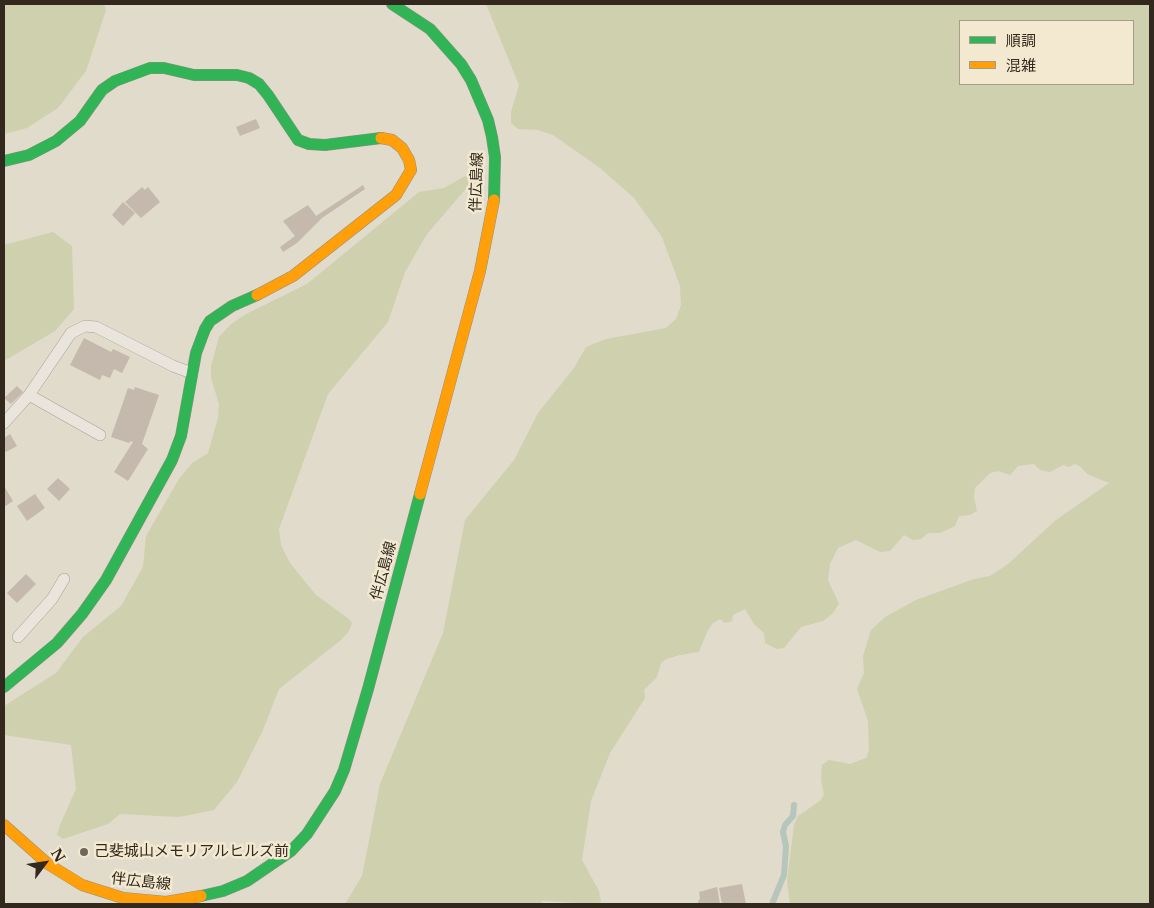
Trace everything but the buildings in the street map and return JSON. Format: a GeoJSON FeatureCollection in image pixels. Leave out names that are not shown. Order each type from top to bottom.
{"type":"FeatureCollection","features":[{"type":"Feature","properties":{"kind":"main road","name":"伴広島線"},"geometry":{"type":"LineString","coordinates":[[4,825],[48,864],[82,885],[123,898],[166,902],[188,900],[231,888],[272,866],[291,851],[307,834],[323,812],[344,770],[368,689],[480,271],[494,198],[495,157],[492,137],[488,120],[471,80],[461,64],[430,29],[392,4]]}},
{"type":"Feature","properties":{"kind":"main road"},"geometry":{"type":"LineString","coordinates":[[4,161],[29,155],[56,141],[80,121],[102,90],[125,75],[150,68],[164,68],[194,75],[237,75],[249,78],[259,84],[268,95],[298,140],[309,144],[325,146],[378,138],[392,140],[402,148],[409,160],[411,170],[402,187],[374,213],[293,276],[274,288],[232,306],[210,321],[202,337],[192,374],[182,436],[172,460],[106,580],[82,614],[57,643],[4,687]]}},
{"type":"Feature","properties":{"kind":"lane"},"geometry":{"type":"LineString","coordinates":[[4,423],[29,395],[71,333],[89,325],[192,374]]}},
{"type":"Feature","properties":{"kind":"lane"},"geometry":{"type":"LineString","coordinates":[[29,395],[100,435]]}},
{"type":"Feature","properties":{"kind":"lane"},"geometry":{"type":"LineString","coordinates":[[18,637],[52,600],[64,579]]}},
{"type":"Feature","properties":{"kind":"green space"},"geometry":{"type":"Polygon","coordinates":[[[4,4],[104,4],[106,10],[86,71],[58,108],[27,128],[4,134],[4,4]]]}},
{"type":"Feature","properties":{"kind":"green space"},"geometry":{"type":"Polygon","coordinates":[[[486,4],[1150,4],[1150,904],[790,904],[787,881],[794,825],[798,816],[821,800],[824,794],[821,780],[822,765],[829,760],[850,764],[866,758],[869,750],[868,721],[857,689],[864,673],[863,656],[871,630],[885,617],[916,600],[974,579],[990,576],[1008,564],[1056,520],[1109,483],[1087,474],[1081,467],[1075,464],[1069,467],[1063,465],[1050,472],[1040,470],[1034,464],[1018,466],[1010,475],[998,471],[990,473],[975,488],[974,497],[977,511],[970,515],[959,516],[955,526],[940,533],[928,533],[921,539],[913,540],[904,535],[890,551],[880,552],[856,540],[838,548],[830,564],[828,580],[839,604],[832,614],[823,621],[801,627],[784,648],[777,649],[765,643],[764,633],[754,624],[745,609],[733,615],[732,621],[725,623],[720,619],[713,623],[699,652],[666,659],[661,663],[657,677],[644,690],[645,698],[610,753],[591,801],[582,860],[599,891],[601,902],[594,904],[543,901],[540,904],[345,904],[362,876],[380,784],[443,633],[465,520],[514,460],[538,413],[574,368],[586,347],[606,339],[666,328],[676,319],[681,305],[680,286],[662,237],[634,198],[600,168],[553,135],[538,130],[518,129],[511,123],[511,112],[519,85],[486,4]]]}},
{"type":"Feature","properties":{"kind":"green space"},"geometry":{"type":"Polygon","coordinates":[[[465,176],[470,179],[470,184],[427,234],[405,272],[388,322],[328,394],[279,529],[281,545],[290,563],[316,595],[349,619],[352,623],[349,631],[341,640],[279,689],[263,730],[237,782],[214,810],[179,817],[120,814],[108,824],[63,839],[57,835],[76,789],[71,745],[4,735],[4,706],[56,673],[83,637],[121,606],[143,567],[146,536],[179,479],[192,463],[208,453],[218,418],[219,404],[211,378],[211,366],[219,337],[231,324],[246,314],[307,284],[419,192],[444,188],[465,176]]]}},
{"type":"Feature","properties":{"kind":"green space"},"geometry":{"type":"Polygon","coordinates":[[[53,232],[72,246],[74,309],[55,331],[4,361],[4,245],[53,232]]]}},
{"type":"Feature","properties":{"kind":"waterway"},"geometry":{"type":"LineString","coordinates":[[772,904],[784,875],[786,846],[783,832],[785,825],[793,816],[794,805]]}},
{"type":"Feature","properties":{"kind":"traffic: fast"},"geometry":{"type":"LineString","coordinates":[[392,4],[430,29],[461,64],[471,80],[488,120],[492,137],[495,157],[494,200]]}},
{"type":"Feature","properties":{"kind":"traffic: fast"},"geometry":{"type":"LineString","coordinates":[[4,161],[29,155],[56,141],[80,121],[102,90],[115,81],[150,68],[164,68],[194,75],[237,75],[249,78],[259,84],[268,95],[298,140],[309,144],[325,145],[381,138]]}},
{"type":"Feature","properties":{"kind":"traffic: fast"},"geometry":{"type":"LineString","coordinates":[[4,687],[57,643],[82,614],[106,580],[172,460],[181,436],[196,353],[205,329],[210,321],[232,306],[257,295]]}},
{"type":"Feature","properties":{"kind":"traffic: fast"},"geometry":{"type":"LineString","coordinates":[[201,896],[223,891],[247,881],[291,851],[307,834],[335,791],[344,770],[368,689],[420,494]]}},
{"type":"Feature","properties":{"kind":"traffic: slow"},"geometry":{"type":"LineString","coordinates":[[257,295],[293,276],[396,195],[411,170],[409,160],[402,148],[392,140],[381,138]]}},
{"type":"Feature","properties":{"kind":"traffic: slow"},"geometry":{"type":"LineString","coordinates":[[420,494],[480,271],[494,200]]}},
{"type":"Feature","properties":{"kind":"traffic: slow"},"geometry":{"type":"LineString","coordinates":[[4,825],[48,864],[82,885],[123,898],[166,902],[201,896]]}},
{"type":"Feature","properties":{"kind":"place","name":"己斐城山メモリアルヒルズ前"},"geometry":{"type":"Point","coordinates":[84,852]}}]}
